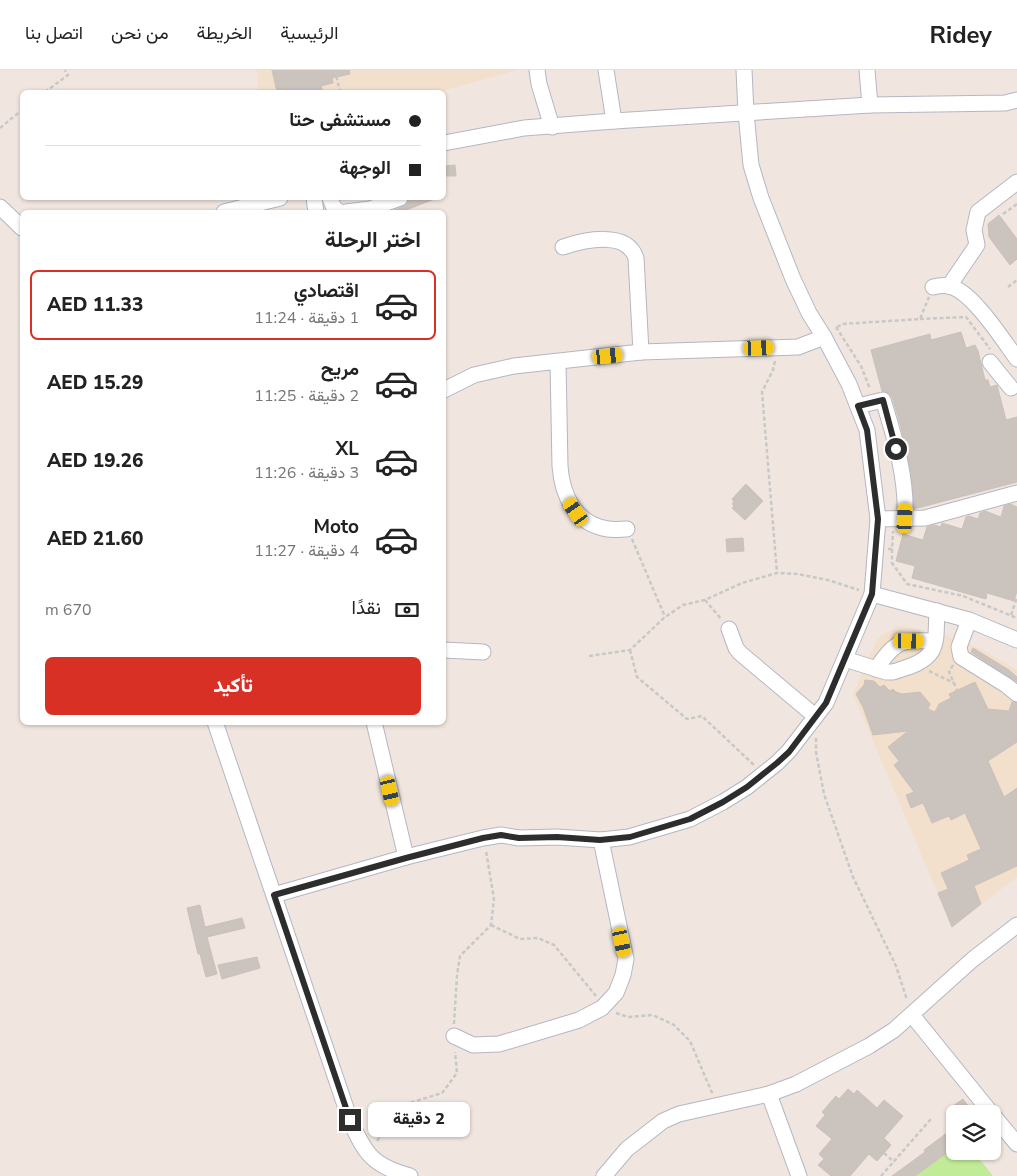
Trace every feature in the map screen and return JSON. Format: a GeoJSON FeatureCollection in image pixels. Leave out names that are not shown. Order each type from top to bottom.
{"type":"FeatureCollection","features":[{"type":"Feature","properties":{"kind":"street"},"geometry":{"type":"LineString","coordinates":[[537,70],[539,84],[552,127]]}},
{"type":"Feature","properties":{"kind":"street"},"geometry":{"type":"LineString","coordinates":[[606,70],[614,120]]}},
{"type":"Feature","properties":{"kind":"street"},"geometry":{"type":"LineString","coordinates":[[274,895],[483,838],[501,835],[519,838],[557,837],[600,840],[630,837],[690,819],[747,787],[789,752],[826,703],[872,594],[878,519],[867,430],[849,384],[809,313],[793,279],[761,198],[751,165],[744,70]]}},
{"type":"Feature","properties":{"kind":"street"},"geometry":{"type":"LineString","coordinates":[[867,70],[870,105]]}},
{"type":"Feature","properties":{"kind":"street"},"geometry":{"type":"LineString","coordinates":[[446,143],[524,128],[614,120],[870,105],[1013,103]]}},
{"type":"Feature","properties":{"kind":"street"},"geometry":{"type":"LineString","coordinates":[[949,286],[977,245],[974,230],[978,212],[1017,182]]}},
{"type":"Feature","properties":{"kind":"street"},"geometry":{"type":"LineString","coordinates":[[234,208],[266,200]]}},
{"type":"Feature","properties":{"kind":"street"},"geometry":{"type":"LineString","coordinates":[[362,210],[395,200]]}},
{"type":"Feature","properties":{"kind":"street"},"geometry":{"type":"LineString","coordinates":[[0,207],[20,225]]}},
{"type":"Feature","properties":{"kind":"street"},"geometry":{"type":"LineString","coordinates":[[563,247],[583,241],[620,241],[631,247],[636,258],[641,352]]}},
{"type":"Feature","properties":{"kind":"street"},"geometry":{"type":"LineString","coordinates":[[933,287],[949,286],[963,292],[974,303],[1017,359]]}},
{"type":"Feature","properties":{"kind":"street"},"geometry":{"type":"LineString","coordinates":[[446,389],[474,375],[514,366],[641,352],[798,347],[824,337]]}},
{"type":"Feature","properties":{"kind":"street"},"geometry":{"type":"LineString","coordinates":[[992,358],[1015,389]]}},
{"type":"Feature","properties":{"kind":"street"},"geometry":{"type":"LineString","coordinates":[[558,362],[561,483],[567,498],[576,512],[590,524],[608,529],[627,529]]}},
{"type":"Feature","properties":{"kind":"street"},"geometry":{"type":"LineString","coordinates":[[858,406],[883,400],[893,432],[906,500],[905,518]]}},
{"type":"Feature","properties":{"kind":"street"},"geometry":{"type":"LineString","coordinates":[[878,519],[925,518],[1017,493]]}},
{"type":"Feature","properties":{"kind":"street"},"geometry":{"type":"LineString","coordinates":[[872,594],[969,620],[1017,640]]}},
{"type":"Feature","properties":{"kind":"street"},"geometry":{"type":"LineString","coordinates":[[845,659],[892,672],[919,663],[932,652],[935,641],[937,611]]}},
{"type":"Feature","properties":{"kind":"street"},"geometry":{"type":"LineString","coordinates":[[969,620],[960,643],[960,653],[964,659],[1017,694]]}},
{"type":"Feature","properties":{"kind":"street"},"geometry":{"type":"LineString","coordinates":[[728,629],[740,653],[815,716]]}},
{"type":"Feature","properties":{"kind":"street"},"geometry":{"type":"LineString","coordinates":[[876,669],[888,652],[900,643],[935,641]]}},
{"type":"Feature","properties":{"kind":"street"},"geometry":{"type":"LineString","coordinates":[[446,650],[482,652]]}},
{"type":"Feature","properties":{"kind":"street"},"geometry":{"type":"LineString","coordinates":[[216,725],[350,1120],[359,1140],[368,1153],[381,1166],[410,1176]]}},
{"type":"Feature","properties":{"kind":"street"},"geometry":{"type":"LineString","coordinates":[[375,725],[406,858]]}},
{"type":"Feature","properties":{"kind":"street"},"geometry":{"type":"LineString","coordinates":[[454,1036],[473,1045],[499,1044],[579,1020],[602,1008],[616,993],[623,976],[626,959],[600,840]]}},
{"type":"Feature","properties":{"kind":"street"},"geometry":{"type":"LineString","coordinates":[[604,1176],[627,1148],[663,1121],[679,1114],[769,1094],[796,1084],[869,1046],[894,1030],[972,960],[1017,925]]}},
{"type":"Feature","properties":{"kind":"street"},"geometry":{"type":"LineString","coordinates":[[912,1014],[985,1105]]}},
{"type":"Feature","properties":{"kind":"street"},"geometry":{"type":"LineString","coordinates":[[769,1094],[799,1176]]}},
{"type":"Feature","properties":{"kind":"street"},"geometry":{"type":"LineString","coordinates":[[1001,1125],[1017,1144]]}},
{"type":"Feature","properties":{"kind":"path"},"geometry":{"type":"LineString","coordinates":[[48,90],[68,75],[64,70]]}},
{"type":"Feature","properties":{"kind":"path"},"geometry":{"type":"LineString","coordinates":[[335,70],[340,90]]}},
{"type":"Feature","properties":{"kind":"path"},"geometry":{"type":"LineString","coordinates":[[0,128],[20,112]]}},
{"type":"Feature","properties":{"kind":"path"},"geometry":{"type":"LineString","coordinates":[[1003,214],[1017,204]]}},
{"type":"Feature","properties":{"kind":"path"},"geometry":{"type":"LineString","coordinates":[[1008,287],[1017,280]]}},
{"type":"Feature","properties":{"kind":"path"},"geometry":{"type":"LineString","coordinates":[[920,319],[933,287]]}},
{"type":"Feature","properties":{"kind":"path"},"geometry":{"type":"LineString","coordinates":[[824,337],[843,324],[966,316],[992,358]]}},
{"type":"Feature","properties":{"kind":"path"},"geometry":{"type":"LineString","coordinates":[[777,573],[762,392],[773,370],[778,347]]}},
{"type":"Feature","properties":{"kind":"path"},"geometry":{"type":"LineString","coordinates":[[627,529],[665,617]]}},
{"type":"Feature","properties":{"kind":"path"},"geometry":{"type":"LineString","coordinates":[[892,549],[892,563],[908,584],[962,596],[1017,618]]}},
{"type":"Feature","properties":{"kind":"path"},"geometry":{"type":"LineString","coordinates":[[589,656],[630,650],[665,617],[683,605],[705,600],[742,583],[777,573],[798,574],[828,580],[872,594]]}},
{"type":"Feature","properties":{"kind":"path"},"geometry":{"type":"LineString","coordinates":[[1011,615],[1017,597]]}},
{"type":"Feature","properties":{"kind":"path"},"geometry":{"type":"LineString","coordinates":[[705,600],[728,629]]}},
{"type":"Feature","properties":{"kind":"path"},"geometry":{"type":"LineString","coordinates":[[630,650],[637,677],[687,719],[702,716],[763,774]]}},
{"type":"Feature","properties":{"kind":"path"},"geometry":{"type":"LineString","coordinates":[[957,690],[949,672],[960,653]]}},
{"type":"Feature","properties":{"kind":"path"},"geometry":{"type":"LineString","coordinates":[[919,663],[921,667],[954,683]]}},
{"type":"Feature","properties":{"kind":"path"},"geometry":{"type":"LineString","coordinates":[[815,716],[816,752],[824,794],[853,877],[896,966],[912,1014]]}},
{"type":"Feature","properties":{"kind":"path"},"geometry":{"type":"LineString","coordinates":[[368,1153],[391,1120],[406,1104],[442,1093],[457,1073],[454,1036],[457,975],[460,956],[492,925],[494,899],[483,838]]}},
{"type":"Feature","properties":{"kind":"path"},"geometry":{"type":"LineString","coordinates":[[881,1176],[930,1119]]}},
{"type":"Feature","properties":{"kind":"path"},"geometry":{"type":"LineString","coordinates":[[884,1153],[894,1162]]}},
{"type":"Feature","properties":{"kind":"shaded area"},"geometry":{"type":"Polygon","coordinates":[[[257,70],[518,70],[446,90],[258,90],[257,70]]]}},
{"type":"Feature","properties":{"kind":"shaded area"},"geometry":{"type":"Polygon","coordinates":[[[898,625],[925,631],[925,633],[940,634],[979,648],[1017,670],[1017,877],[952,927],[853,694],[863,670],[866,671],[871,659],[869,657],[877,639],[898,625]]]}},
{"type":"Feature","properties":{"kind":"green space"},"geometry":{"type":"Polygon","coordinates":[[[946,1154],[946,1160],[980,1160],[993,1176],[915,1176],[946,1154]]]}},
{"type":"Feature","properties":{"kind":"building"},"geometry":{"type":"Polygon","coordinates":[[[272,70],[349,70],[350,74],[332,78],[333,83],[321,86],[322,90],[277,90],[272,70]]]}},
{"type":"Feature","properties":{"kind":"building"},"geometry":{"type":"Polygon","coordinates":[[[455,165],[456,176],[446,176],[446,166],[455,165]]]}},
{"type":"Feature","properties":{"kind":"building"},"geometry":{"type":"Polygon","coordinates":[[[408,200],[432,200],[406,210],[395,210],[407,204],[408,200]]]}},
{"type":"Feature","properties":{"kind":"building"},"geometry":{"type":"Polygon","coordinates":[[[999,215],[1017,239],[1017,259],[1010,265],[989,237],[988,224],[999,215]]]}},
{"type":"Feature","properties":{"kind":"building"},"geometry":{"type":"Polygon","coordinates":[[[961,332],[966,348],[975,345],[978,351],[985,380],[988,380],[990,387],[997,385],[1006,420],[1017,417],[1017,482],[914,509],[911,472],[901,427],[892,397],[889,393],[882,391],[871,350],[930,334],[931,340],[961,332]]]}},
{"type":"Feature","properties":{"kind":"building"},"geometry":{"type":"Polygon","coordinates":[[[746,484],[763,501],[745,520],[732,508],[734,502],[732,499],[746,484]]]}},
{"type":"Feature","properties":{"kind":"building"},"geometry":{"type":"Polygon","coordinates":[[[1010,504],[1017,507],[1017,591],[1014,601],[987,593],[986,599],[912,578],[915,566],[896,561],[903,534],[923,540],[927,527],[934,525],[941,527],[942,523],[962,529],[966,517],[978,519],[980,513],[985,511],[1001,517],[1004,506],[1010,504]]]}},
{"type":"Feature","properties":{"kind":"building"},"geometry":{"type":"Polygon","coordinates":[[[743,538],[744,551],[727,552],[726,539],[743,538]]]}},
{"type":"Feature","properties":{"kind":"building"},"geometry":{"type":"Polygon","coordinates":[[[973,648],[1009,670],[1017,677],[1017,682],[971,652],[973,648]]]}},
{"type":"Feature","properties":{"kind":"building"},"geometry":{"type":"Polygon","coordinates":[[[865,680],[874,681],[880,687],[884,685],[890,691],[893,689],[902,694],[920,692],[930,704],[928,709],[935,712],[939,704],[951,698],[949,694],[975,682],[988,709],[1009,711],[1012,702],[1017,703],[1017,742],[988,761],[1004,797],[1017,788],[1017,866],[974,886],[981,904],[952,927],[938,893],[948,889],[941,873],[969,860],[967,855],[981,849],[965,813],[951,820],[949,816],[932,823],[923,803],[911,808],[906,795],[914,792],[894,765],[899,761],[888,747],[908,731],[873,735],[856,694],[864,685],[865,680]]]}},
{"type":"Feature","properties":{"kind":"building"},"geometry":{"type":"Polygon","coordinates":[[[200,905],[205,927],[242,918],[245,928],[207,937],[217,974],[206,977],[200,954],[198,954],[187,908],[200,905]]]}},
{"type":"Feature","properties":{"kind":"building"},"geometry":{"type":"Polygon","coordinates":[[[257,957],[260,968],[222,979],[218,965],[257,957]]]}},
{"type":"Feature","properties":{"kind":"building"},"geometry":{"type":"Polygon","coordinates":[[[848,1089],[854,1094],[857,1090],[877,1108],[884,1100],[903,1116],[884,1138],[891,1145],[877,1161],[869,1154],[850,1176],[831,1176],[818,1165],[824,1159],[819,1154],[832,1139],[816,1126],[825,1115],[822,1112],[836,1096],[839,1099],[848,1089]]]}},
{"type":"Feature","properties":{"kind":"building"},"geometry":{"type":"Polygon","coordinates":[[[963,1099],[967,1105],[954,1105],[963,1099]]]}},
{"type":"Feature","properties":{"kind":"building"},"geometry":{"type":"Polygon","coordinates":[[[946,1134],[946,1154],[915,1176],[892,1176],[925,1152],[924,1150],[946,1134]]]}},
{"type":"Feature","properties":{"kind":"route"},"geometry":{"type":"LineString","coordinates":[[350,1120],[274,895],[406,858],[501,835],[519,838],[557,837],[600,840],[630,837],[690,819],[747,787],[789,752],[826,703],[872,594],[878,519],[867,430],[858,406],[883,400],[896,449]]}}]}
